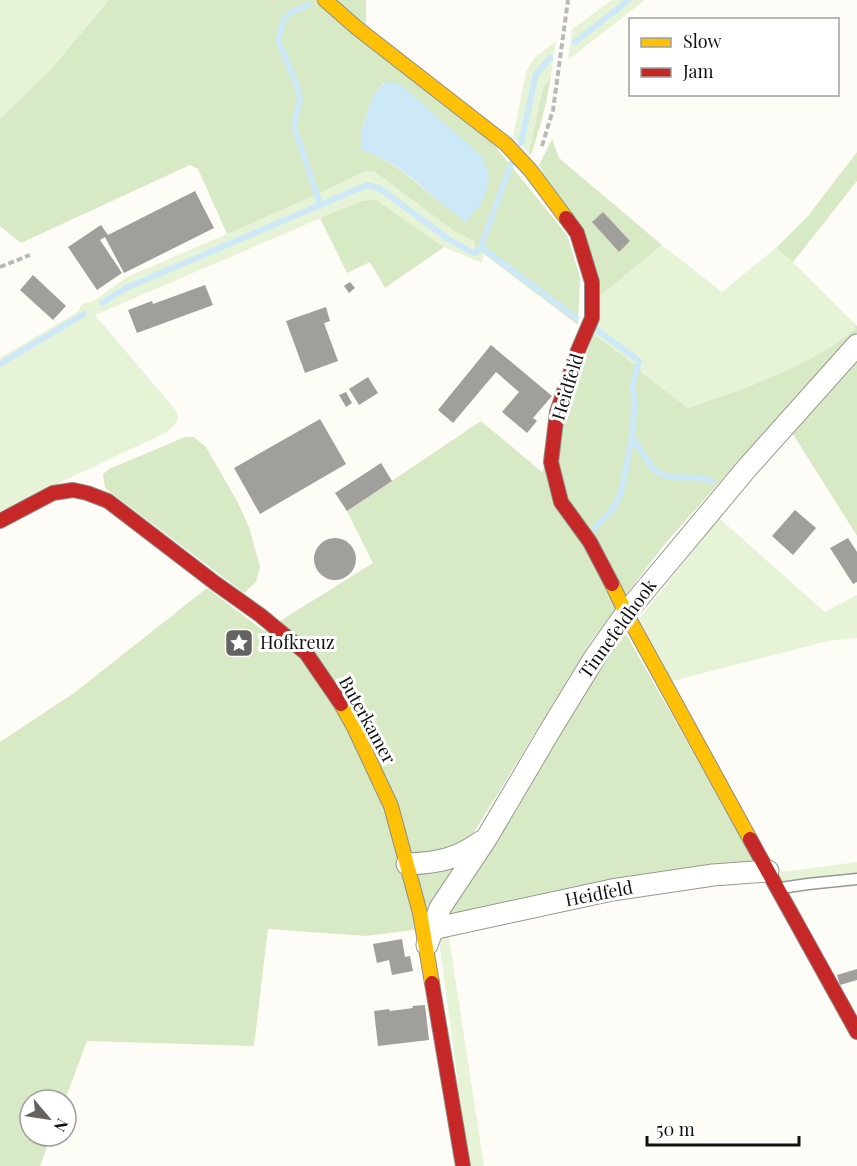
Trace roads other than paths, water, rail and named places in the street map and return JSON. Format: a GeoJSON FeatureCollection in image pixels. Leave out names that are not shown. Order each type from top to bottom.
{"type":"FeatureCollection","features":[{"type":"Feature","properties":{"kind":"street","name":"Heidfeld"},"geometry":{"type":"LineString","coordinates":[[325,0],[357,28],[506,144],[531,171],[577,233],[592,282],[592,318],[557,412],[551,462],[561,502],[590,542],[626,613],[857,1032]]}},
{"type":"Feature","properties":{"kind":"street","name":"Tinnefeldhook"},"geometry":{"type":"LineString","coordinates":[[429,937],[440,908],[486,838],[595,657],[626,613],[747,468],[857,345]]}},
{"type":"Feature","properties":{"kind":"street","name":"Buterkamer"},"geometry":{"type":"LineString","coordinates":[[0,521],[53,493],[73,490],[108,501],[260,615],[306,653],[336,695],[392,806],[420,913],[429,937],[463,1166]]}},
{"type":"Feature","properties":{"kind":"street"},"geometry":{"type":"LineString","coordinates":[[407,864],[428,863],[455,857],[486,838]]}},
{"type":"Feature","properties":{"kind":"street","name":"Heidfeld"},"geometry":{"type":"LineString","coordinates":[[429,937],[612,890],[713,875],[773,880]]}},
{"type":"Feature","properties":{"kind":"lane"},"geometry":{"type":"LineString","coordinates":[[773,880],[857,879]]}},
{"type":"Feature","properties":{"kind":"water"},"geometry":{"type":"Polygon","coordinates":[[[385,82],[399,83],[483,157],[489,176],[487,190],[481,204],[466,222],[399,168],[361,150],[362,129],[373,95],[385,82]]]}},
{"type":"Feature","properties":{"kind":"waterway"},"geometry":{"type":"LineString","coordinates":[[575,42],[629,0]]}},
{"type":"Feature","properties":{"kind":"waterway"},"geometry":{"type":"LineString","coordinates":[[308,5],[291,12],[284,19],[278,40],[297,86],[300,99],[294,126],[320,204]]}},
{"type":"Feature","properties":{"kind":"waterway"},"geometry":{"type":"LineString","coordinates":[[521,143],[536,74],[550,58]]}},
{"type":"Feature","properties":{"kind":"waterway"},"geometry":{"type":"LineString","coordinates":[[102,303],[126,288],[367,185],[379,188],[448,239],[473,253],[477,252],[481,247],[511,164]]}},
{"type":"Feature","properties":{"kind":"waterway"},"geometry":{"type":"LineString","coordinates":[[481,247],[576,318]]}},
{"type":"Feature","properties":{"kind":"waterway"},"geometry":{"type":"LineString","coordinates":[[0,364],[84,314]]}},
{"type":"Feature","properties":{"kind":"waterway"},"geometry":{"type":"LineString","coordinates":[[595,528],[614,507],[621,493],[632,437],[635,398],[632,388],[639,361],[597,330]]}},
{"type":"Feature","properties":{"kind":"waterway"},"geometry":{"type":"LineString","coordinates":[[632,437],[653,469],[667,477],[705,478],[713,482]]}},
{"type":"Feature","properties":{"kind":"place","name":"Hofkreuz"},"geometry":{"type":"Point","coordinates":[239,643]}}]}
